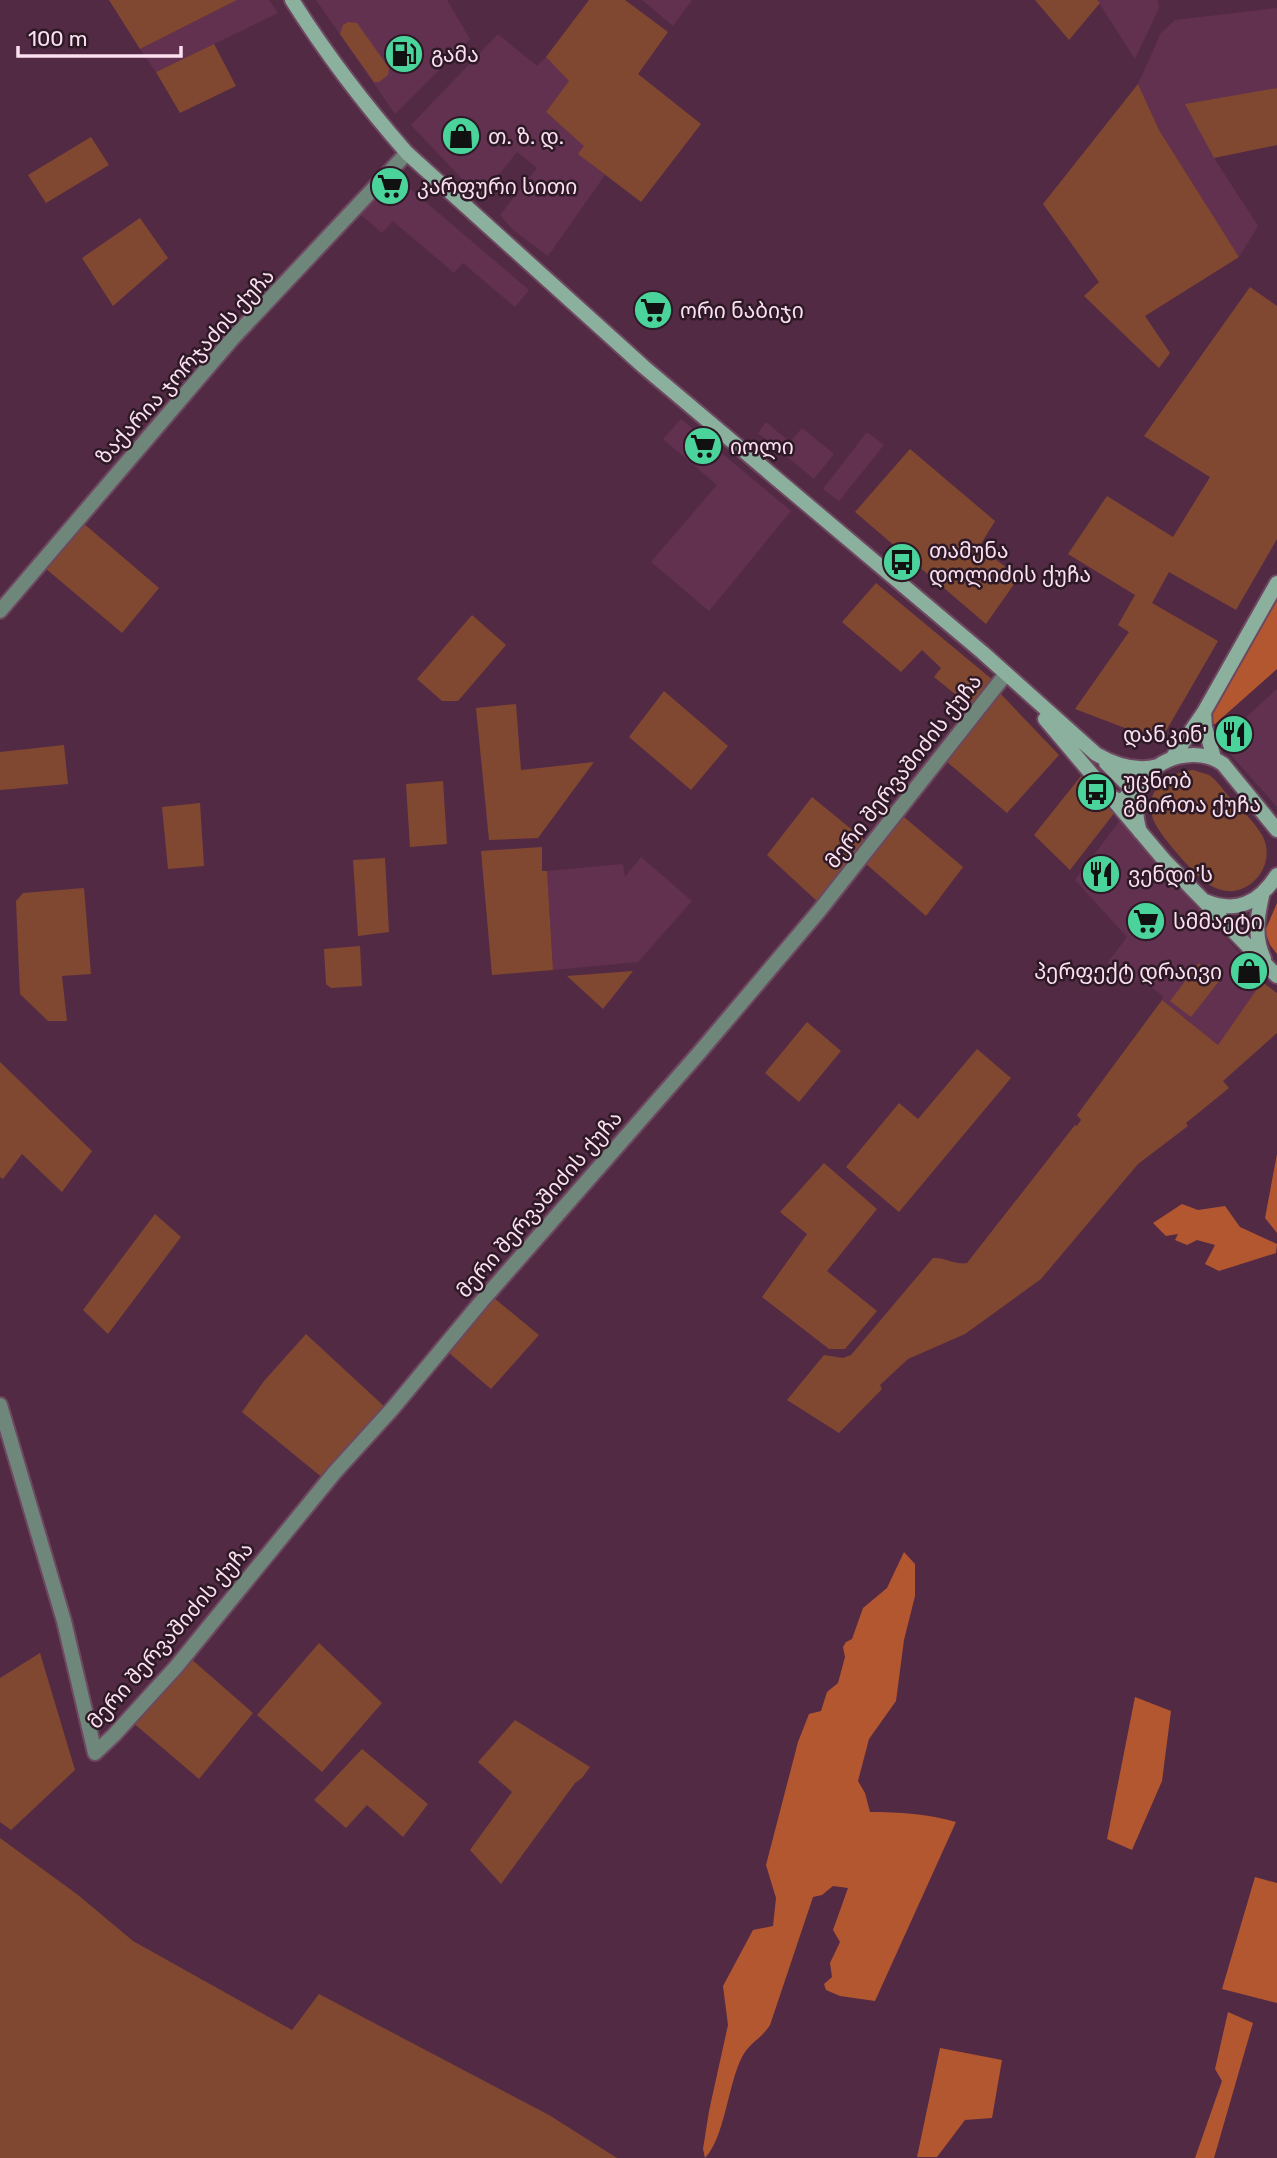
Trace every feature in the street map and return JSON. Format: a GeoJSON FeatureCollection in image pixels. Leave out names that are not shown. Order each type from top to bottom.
{"type":"FeatureCollection","features":[{"type":"Feature","properties":{"kind":"main road"},"geometry":{"type":"LineString","coordinates":[[292,0],[324,49],[407,153],[644,367],[973,644],[1130,788],[1123,800],[1105,793]]}},
{"type":"Feature","properties":{"kind":"main road"},"geometry":{"type":"LineString","coordinates":[[1141,833],[1136,810],[1143,781],[1158,766],[1173,757],[1204,712],[1277,583]]}},
{"type":"Feature","properties":{"kind":"main road"},"geometry":{"type":"LineString","coordinates":[[1020,688],[1105,793],[1200,899],[1276,975]]}},
{"type":"Feature","properties":{"kind":"main road"},"geometry":{"type":"LineString","coordinates":[[1204,712],[1205,727],[1214,758]]}},
{"type":"Feature","properties":{"kind":"main road"},"geometry":{"type":"LineString","coordinates":[[1096,754],[1117,765],[1137,768],[1158,766]]}},
{"type":"Feature","properties":{"kind":"main road"},"geometry":{"type":"LineString","coordinates":[[1173,757],[1202,755],[1214,758],[1231,773],[1277,831]]}},
{"type":"Feature","properties":{"kind":"main road"},"geometry":{"type":"LineString","coordinates":[[1276,975],[1263,956],[1257,940],[1257,919],[1262,895],[1277,875]]}},
{"type":"Feature","properties":{"kind":"main road"},"geometry":{"type":"LineString","coordinates":[[1200,899],[1226,907],[1239,906],[1262,895]]}},
{"type":"Feature","properties":{"kind":"street","name":"ზაქარია ჯორჯაძის ქუჩა"},"geometry":{"type":"LineString","coordinates":[[0,611],[120,468],[202,378],[233,338],[407,153]]}},
{"type":"Feature","properties":{"kind":"street","name":"მერი შერვაშიძის ქუჩა"},"geometry":{"type":"LineString","coordinates":[[0,1405],[64,1621],[95,1753],[176,1667],[335,1472],[393,1408],[481,1302],[819,911],[1005,674]]}},
{"type":"Feature","properties":{"kind":"shaded area"},"geometry":{"type":"Polygon","coordinates":[[[109,0],[237,0],[140,49],[109,0]]]}},
{"type":"Feature","properties":{"kind":"shaded area"},"geometry":{"type":"Polygon","coordinates":[[[237,0],[269,0],[278,13],[156,72],[140,49],[237,0]]]}},
{"type":"Feature","properties":{"kind":"shaded area"},"geometry":{"type":"Polygon","coordinates":[[[316,0],[447,0],[470,39],[395,114],[316,0]]]}},
{"type":"Feature","properties":{"kind":"shaded area"},"geometry":{"type":"Polygon","coordinates":[[[589,0],[625,0],[668,32],[638,74],[701,124],[641,202],[578,154],[584,146],[546,112],[569,81],[546,57],[589,0]]]}},
{"type":"Feature","properties":{"kind":"shaded area"},"geometry":{"type":"Polygon","coordinates":[[[642,0],[692,0],[673,26],[642,0]]]}},
{"type":"Feature","properties":{"kind":"shaded area"},"geometry":{"type":"Polygon","coordinates":[[[1035,0],[1097,0],[1100,3],[1069,40],[1035,0]]]}},
{"type":"Feature","properties":{"kind":"shaded area"},"geometry":{"type":"Polygon","coordinates":[[[1097,0],[1158,0],[1159,8],[1135,59],[1097,0]]]}},
{"type":"Feature","properties":{"kind":"shaded area"},"geometry":{"type":"Polygon","coordinates":[[[1277,8],[1277,88],[1186,104],[1214,158],[1258,226],[1239,257],[1159,130],[1138,84],[1161,33],[1175,20],[1277,8]]]}},
{"type":"Feature","properties":{"kind":"shaded area"},"geometry":{"type":"Polygon","coordinates":[[[348,22],[357,23],[389,68],[388,75],[379,82],[374,82],[340,34],[343,25],[348,22]]]}},
{"type":"Feature","properties":{"kind":"shaded area"},"geometry":{"type":"Polygon","coordinates":[[[498,34],[537,66],[546,57],[570,81],[546,112],[585,146],[579,154],[605,175],[548,256],[513,230],[500,215],[537,168],[517,152],[480,198],[411,125],[498,34]]]}},
{"type":"Feature","properties":{"kind":"shaded area"},"geometry":{"type":"Polygon","coordinates":[[[214,44],[236,86],[180,113],[156,72],[214,44]]]}},
{"type":"Feature","properties":{"kind":"shaded area"},"geometry":{"type":"Polygon","coordinates":[[[1138,84],[1159,130],[1239,257],[1145,316],[1170,353],[1159,368],[1084,296],[1099,282],[1043,204],[1138,84]]]}},
{"type":"Feature","properties":{"kind":"shaded area"},"geometry":{"type":"Polygon","coordinates":[[[1277,88],[1277,145],[1214,158],[1185,104],[1277,88]]]}},
{"type":"Feature","properties":{"kind":"shaded area"},"geometry":{"type":"Polygon","coordinates":[[[91,137],[109,165],[46,203],[28,175],[91,137]]]}},
{"type":"Feature","properties":{"kind":"shaded area"},"geometry":{"type":"Polygon","coordinates":[[[395,176],[529,290],[515,307],[463,263],[454,273],[393,221],[382,233],[361,215],[395,176]]]}},
{"type":"Feature","properties":{"kind":"shaded area"},"geometry":{"type":"Polygon","coordinates":[[[140,218],[168,258],[113,306],[82,258],[140,218]]]}},
{"type":"Feature","properties":{"kind":"shaded area"},"geometry":{"type":"Polygon","coordinates":[[[1250,287],[1277,306],[1277,539],[1236,610],[1169,572],[1152,603],[1218,641],[1166,731],[1133,731],[1075,709],[1129,632],[1118,625],[1135,595],[1068,554],[1107,496],[1173,537],[1210,477],[1144,436],[1250,287]]]}},
{"type":"Feature","properties":{"kind":"shaded area"},"geometry":{"type":"Polygon","coordinates":[[[681,419],[791,511],[709,611],[651,562],[717,485],[663,439],[681,419]]]}},
{"type":"Feature","properties":{"kind":"shaded area"},"geometry":{"type":"Polygon","coordinates":[[[766,422],[790,442],[802,428],[834,454],[814,479],[758,433],[766,422]]]}},
{"type":"Feature","properties":{"kind":"shaded area"},"geometry":{"type":"Polygon","coordinates":[[[867,432],[884,445],[839,501],[823,489],[867,432]]]}},
{"type":"Feature","properties":{"kind":"shaded area"},"geometry":{"type":"Polygon","coordinates":[[[910,449],[995,521],[979,547],[1019,577],[986,624],[855,512],[910,449]]]}},
{"type":"Feature","properties":{"kind":"shaded area"},"geometry":{"type":"Polygon","coordinates":[[[83,523],[159,588],[122,633],[45,568],[83,523]]]}},
{"type":"Feature","properties":{"kind":"shaded area"},"geometry":{"type":"Polygon","coordinates":[[[876,583],[994,681],[971,707],[934,677],[941,668],[922,650],[901,672],[842,622],[876,583]]]}},
{"type":"Feature","properties":{"kind":"shaded area"},"geometry":{"type":"Polygon","coordinates":[[[1277,600],[1277,669],[1215,724],[1211,724],[1211,712],[1277,600]]]}},
{"type":"Feature","properties":{"kind":"shaded area"},"geometry":{"type":"Polygon","coordinates":[[[472,615],[506,645],[458,701],[442,701],[417,679],[472,615]]]}},
{"type":"Feature","properties":{"kind":"shaded area"},"geometry":{"type":"Polygon","coordinates":[[[1277,689],[1277,807],[1223,746],[1222,739],[1277,689]]]}},
{"type":"Feature","properties":{"kind":"shaded area"},"geometry":{"type":"Polygon","coordinates":[[[664,691],[728,746],[691,790],[629,737],[664,691]]]}},
{"type":"Feature","properties":{"kind":"shaded area"},"geometry":{"type":"Polygon","coordinates":[[[998,691],[1059,755],[1007,813],[946,761],[998,691]]]}},
{"type":"Feature","properties":{"kind":"shaded area"},"geometry":{"type":"Polygon","coordinates":[[[516,704],[521,770],[594,762],[538,838],[489,840],[476,708],[516,704]]]}},
{"type":"Feature","properties":{"kind":"shaded area"},"geometry":{"type":"Polygon","coordinates":[[[64,745],[68,784],[0,790],[0,752],[64,745]]]}},
{"type":"Feature","properties":{"kind":"shaded area"},"geometry":{"type":"Polygon","coordinates":[[[1193,770],[1215,780],[1255,825],[1265,843],[1267,851],[1264,868],[1254,881],[1238,890],[1219,889],[1202,879],[1169,844],[1153,819],[1152,799],[1160,784],[1175,775],[1193,770]]]}},
{"type":"Feature","properties":{"kind":"shaded area"},"geometry":{"type":"Polygon","coordinates":[[[1081,776],[1115,812],[1070,870],[1034,835],[1081,776]]]}},
{"type":"Feature","properties":{"kind":"shaded area"},"geometry":{"type":"Polygon","coordinates":[[[443,781],[447,844],[410,847],[406,784],[443,781]]]}},
{"type":"Feature","properties":{"kind":"shaded area"},"geometry":{"type":"Polygon","coordinates":[[[812,797],[867,842],[820,904],[767,855],[812,797]]]}},
{"type":"Feature","properties":{"kind":"shaded area"},"geometry":{"type":"Polygon","coordinates":[[[200,803],[204,866],[168,869],[162,807],[200,803]]]}},
{"type":"Feature","properties":{"kind":"shaded area"},"geometry":{"type":"Polygon","coordinates":[[[904,817],[963,867],[926,916],[865,863],[904,817]]]}},
{"type":"Feature","properties":{"kind":"shaded area"},"geometry":{"type":"Polygon","coordinates":[[[1121,819],[1264,981],[1218,1045],[1162,1000],[1163,996],[1139,978],[1131,986],[1108,962],[1127,937],[1075,880],[1121,819]]]}},
{"type":"Feature","properties":{"kind":"shaded area"},"geometry":{"type":"Polygon","coordinates":[[[542,847],[542,871],[547,871],[553,970],[492,975],[481,851],[542,847]]]}},
{"type":"Feature","properties":{"kind":"shaded area"},"geometry":{"type":"Polygon","coordinates":[[[641,857],[692,901],[638,962],[553,970],[547,871],[623,864],[625,877],[641,857]]]}},
{"type":"Feature","properties":{"kind":"shaded area"},"geometry":{"type":"Polygon","coordinates":[[[385,858],[389,932],[358,936],[353,860],[385,858]]]}},
{"type":"Feature","properties":{"kind":"shaded area"},"geometry":{"type":"Polygon","coordinates":[[[84,888],[91,974],[62,976],[67,1021],[48,1021],[20,994],[16,901],[23,893],[84,888]]]}},
{"type":"Feature","properties":{"kind":"shaded area"},"geometry":{"type":"Polygon","coordinates":[[[1277,903],[1277,954],[1265,931],[1277,903]]]}},
{"type":"Feature","properties":{"kind":"shaded area"},"geometry":{"type":"Polygon","coordinates":[[[360,946],[362,986],[331,988],[326,984],[324,949],[360,946]]]}},
{"type":"Feature","properties":{"kind":"shaded area"},"geometry":{"type":"Polygon","coordinates":[[[1199,963],[1220,980],[1191,1017],[1170,1001],[1199,963]]]}},
{"type":"Feature","properties":{"kind":"shaded area"},"geometry":{"type":"Polygon","coordinates":[[[633,971],[603,1009],[567,976],[633,971]]]}},
{"type":"Feature","properties":{"kind":"shaded area"},"geometry":{"type":"Polygon","coordinates":[[[1262,982],[1277,993],[1277,1033],[1223,1081],[1229,1088],[1186,1123],[1188,1126],[1138,1164],[1041,1279],[965,1334],[908,1359],[880,1385],[882,1389],[839,1433],[787,1400],[824,1355],[843,1358],[851,1355],[933,1258],[967,1263],[1075,1125],[1077,1126],[1081,1120],[1077,1115],[1162,1000],[1218,1045],[1262,982]]]}},
{"type":"Feature","properties":{"kind":"shaded area"},"geometry":{"type":"Polygon","coordinates":[[[807,1022],[841,1051],[799,1102],[765,1073],[807,1022]]]}},
{"type":"Feature","properties":{"kind":"shaded area"},"geometry":{"type":"Polygon","coordinates":[[[977,1049],[1011,1078],[899,1212],[846,1167],[899,1103],[918,1119],[977,1049]]]}},
{"type":"Feature","properties":{"kind":"shaded area"},"geometry":{"type":"Polygon","coordinates":[[[0,1062],[92,1151],[62,1192],[22,1154],[3,1179],[0,1177],[0,1062]]]}},
{"type":"Feature","properties":{"kind":"shaded area"},"geometry":{"type":"Polygon","coordinates":[[[1277,1154],[1277,1233],[1265,1218],[1277,1154]]]}},
{"type":"Feature","properties":{"kind":"shaded area"},"geometry":{"type":"Polygon","coordinates":[[[824,1163],[877,1209],[827,1271],[877,1311],[845,1349],[829,1349],[762,1297],[807,1234],[780,1212],[824,1163]]]}},
{"type":"Feature","properties":{"kind":"shaded area"},"geometry":{"type":"Polygon","coordinates":[[[1182,1204],[1198,1210],[1225,1206],[1240,1227],[1277,1244],[1276,1253],[1219,1271],[1205,1264],[1215,1245],[1197,1240],[1187,1245],[1175,1240],[1178,1234],[1166,1236],[1153,1223],[1182,1204]]]}},
{"type":"Feature","properties":{"kind":"shaded area"},"geometry":{"type":"Polygon","coordinates":[[[155,1214],[181,1237],[108,1334],[83,1310],[155,1214]]]}},
{"type":"Feature","properties":{"kind":"shaded area"},"geometry":{"type":"Polygon","coordinates":[[[494,1298],[539,1335],[491,1389],[448,1352],[494,1298]]]}},
{"type":"Feature","properties":{"kind":"shaded area"},"geometry":{"type":"Polygon","coordinates":[[[306,1334],[387,1409],[324,1479],[242,1412],[264,1381],[306,1334]]]}},
{"type":"Feature","properties":{"kind":"shaded area"},"geometry":{"type":"Polygon","coordinates":[[[904,1552],[915,1564],[915,1596],[904,1640],[896,1701],[869,1739],[858,1781],[865,1793],[870,1812],[913,1814],[956,1822],[875,2001],[840,1996],[826,1990],[824,1984],[832,1977],[830,1963],[840,1942],[833,1930],[848,1888],[833,1886],[822,1895],[813,1897],[770,2025],[742,2057],[722,2124],[712,2149],[705,2158],[703,2149],[709,2111],[728,2025],[723,1986],[753,1930],[773,1926],[776,1898],[766,1865],[798,1742],[809,1714],[821,1711],[827,1692],[838,1683],[845,1657],[843,1647],[852,1639],[863,1608],[887,1588],[904,1552]]]}},
{"type":"Feature","properties":{"kind":"shaded area"},"geometry":{"type":"Polygon","coordinates":[[[319,1643],[382,1703],[322,1772],[257,1715],[319,1643]]]}},
{"type":"Feature","properties":{"kind":"shaded area"},"geometry":{"type":"Polygon","coordinates":[[[40,1653],[75,1770],[11,1830],[0,1822],[0,1678],[40,1653]]]}},
{"type":"Feature","properties":{"kind":"shaded area"},"geometry":{"type":"Polygon","coordinates":[[[189,1657],[253,1713],[199,1779],[131,1721],[189,1657]]]}},
{"type":"Feature","properties":{"kind":"shaded area"},"geometry":{"type":"Polygon","coordinates":[[[1135,1697],[1171,1711],[1162,1781],[1132,1850],[1107,1839],[1135,1697]]]}},
{"type":"Feature","properties":{"kind":"shaded area"},"geometry":{"type":"Polygon","coordinates":[[[515,1720],[590,1767],[575,1783],[501,1884],[470,1850],[512,1792],[478,1762],[515,1720]]]}},
{"type":"Feature","properties":{"kind":"shaded area"},"geometry":{"type":"Polygon","coordinates":[[[362,1749],[428,1804],[403,1837],[367,1805],[346,1828],[314,1800],[362,1749]]]}},
{"type":"Feature","properties":{"kind":"shaded area"},"geometry":{"type":"Polygon","coordinates":[[[0,1838],[78,1895],[133,1941],[292,2030],[319,1994],[549,2115],[617,2158],[0,2158],[0,1838]]]}},
{"type":"Feature","properties":{"kind":"shaded area"},"geometry":{"type":"Polygon","coordinates":[[[1255,1877],[1277,1883],[1277,2003],[1222,1989],[1255,1877]]]}},
{"type":"Feature","properties":{"kind":"shaded area"},"geometry":{"type":"Polygon","coordinates":[[[1228,2012],[1253,2023],[1214,2158],[1195,2158],[1222,2081],[1215,2069],[1228,2012]]]}},
{"type":"Feature","properties":{"kind":"shaded area"},"geometry":{"type":"Polygon","coordinates":[[[940,2048],[1002,2060],[992,2118],[965,2120],[937,2157],[917,2157],[940,2048]]]}},
{"type":"Feature","properties":{"kind":"place","name":"გამა"},"geometry":{"type":"Point","coordinates":[404,54]}},
{"type":"Feature","properties":{"kind":"place","name":"თ. ზ. დ."},"geometry":{"type":"Point","coordinates":[461,136]}},
{"type":"Feature","properties":{"kind":"place","name":"კარფური სითი"},"geometry":{"type":"Point","coordinates":[390,186]}},
{"type":"Feature","properties":{"kind":"place","name":"ორი ნაბიჯი"},"geometry":{"type":"Point","coordinates":[653,310]}},
{"type":"Feature","properties":{"kind":"place","name":"იოლი"},"geometry":{"type":"Point","coordinates":[703,446]}},
{"type":"Feature","properties":{"kind":"place","name":"თამუნა დოლიძის ქუჩა"},"geometry":{"type":"Point","coordinates":[902,562]}},
{"type":"Feature","properties":{"kind":"place","name":"დანკინ'"},"geometry":{"type":"Point","coordinates":[1234,734]}},
{"type":"Feature","properties":{"kind":"place","name":"უცნობ გმირთა ქუჩა"},"geometry":{"type":"Point","coordinates":[1096,792]}},
{"type":"Feature","properties":{"kind":"place","name":"ვენდი'ს"},"geometry":{"type":"Point","coordinates":[1101,874]}},
{"type":"Feature","properties":{"kind":"place","name":"სმმაეტი"},"geometry":{"type":"Point","coordinates":[1146,921]}},
{"type":"Feature","properties":{"kind":"place","name":"პერფექტ დრაივი"},"geometry":{"type":"Point","coordinates":[1249,971]}}]}
